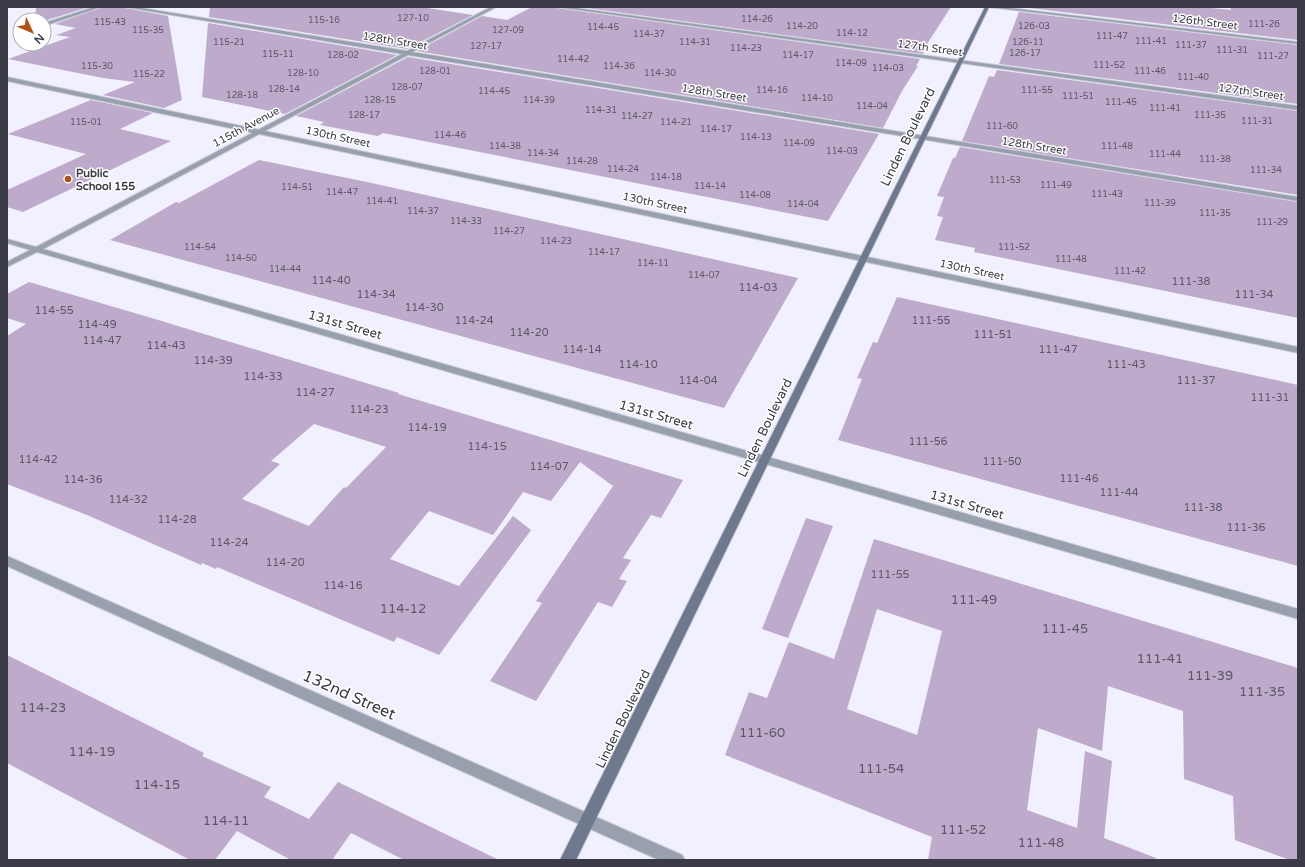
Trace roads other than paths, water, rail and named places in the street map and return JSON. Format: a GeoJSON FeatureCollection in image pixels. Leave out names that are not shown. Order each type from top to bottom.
{"type":"FeatureCollection","features":[{"type":"Feature","properties":{"kind":"main road","name":"Linden Boulevard"},"geometry":{"type":"LineString","coordinates":[[568,860],[987,7]]}},
{"type":"Feature","properties":{"kind":"street"},"geometry":{"type":"LineString","coordinates":[[52,22],[99,7]]}},
{"type":"Feature","properties":{"kind":"street","name":"128th Street"},"geometry":{"type":"LineString","coordinates":[[127,7],[1298,199]]}},
{"type":"Feature","properties":{"kind":"street","name":"115th Avenue"},"geometry":{"type":"LineString","coordinates":[[7,265],[494,7]]}},
{"type":"Feature","properties":{"kind":"street","name":"127th Street"},"geometry":{"type":"LineString","coordinates":[[559,7],[1298,108]]}},
{"type":"Feature","properties":{"kind":"street","name":"126th Street"},"geometry":{"type":"LineString","coordinates":[[990,7],[1298,44]]}},
{"type":"Feature","properties":{"kind":"street","name":"130th Street"},"geometry":{"type":"LineString","coordinates":[[7,79],[1298,350]]}},
{"type":"Feature","properties":{"kind":"street","name":"131st Street"},"geometry":{"type":"LineString","coordinates":[[7,241],[1298,614]]}},
{"type":"Feature","properties":{"kind":"street","name":"132nd Street"},"geometry":{"type":"LineString","coordinates":[[7,561],[677,860]]}},
{"type":"Feature","properties":{"kind":"place","name":"Public School 155"},"geometry":{"type":"Point","coordinates":[68,179]}}]}
